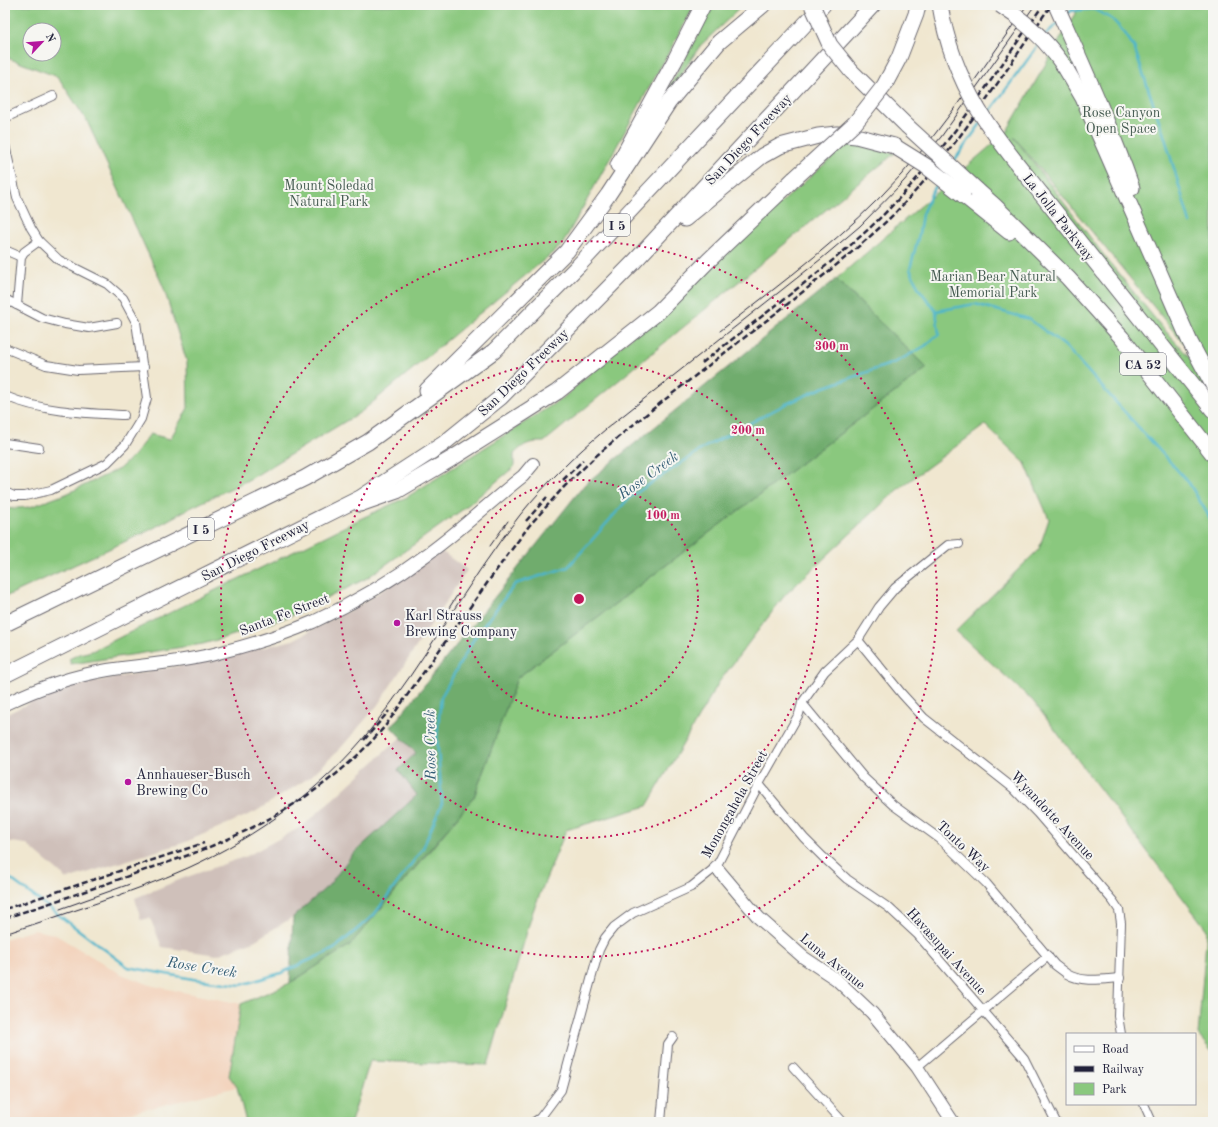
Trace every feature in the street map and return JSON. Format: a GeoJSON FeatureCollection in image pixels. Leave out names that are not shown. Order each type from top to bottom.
{"type":"FeatureCollection","features":[{"type":"Feature","properties":{"kind":"highway"},"geometry":{"type":"LineString","coordinates":[[575,242],[674,62],[703,5]]}},
{"type":"Feature","properties":{"kind":"highway"},"geometry":{"type":"LineString","coordinates":[[392,425],[568,251],[608,196],[669,102],[719,42],[762,5]]}},
{"type":"Feature","properties":{"kind":"highway"},"geometry":{"type":"LineString","coordinates":[[812,5],[830,45],[851,71],[907,126],[970,193]]}},
{"type":"Feature","properties":{"kind":"highway"},"geometry":{"type":"LineString","coordinates":[[818,5],[823,22],[832,40],[851,71]]}},
{"type":"Feature","properties":{"kind":"highway","name":"I 5"},"geometry":{"type":"LineString","coordinates":[[5,624],[305,478],[368,442],[494,351],[579,265],[823,5]]}},
{"type":"Feature","properties":{"kind":"highway","name":"San Diego Freeway"},"geometry":{"type":"LineString","coordinates":[[5,675],[360,498],[443,444],[500,398],[634,262],[873,5]]}},
{"type":"Feature","properties":{"kind":"highway"},"geometry":{"type":"LineString","coordinates":[[310,522],[397,491],[451,459],[557,392],[658,312],[708,261],[855,123],[884,86],[898,58],[916,14],[918,5]]}},
{"type":"Feature","properties":{"kind":"highway","name":"La Jolla Parkway"},"geometry":{"type":"LineString","coordinates":[[940,5],[946,34],[954,58],[969,93],[996,136],[1213,410]]}},
{"type":"Feature","properties":{"kind":"highway"},"geometry":{"type":"LineString","coordinates":[[1000,5],[1014,13],[1046,43],[1066,69],[1083,98],[1190,342],[1213,385]]}},
{"type":"Feature","properties":{"kind":"highway"},"geometry":{"type":"LineString","coordinates":[[1056,5],[1120,153],[1155,264]]}},
{"type":"Feature","properties":{"kind":"highway"},"geometry":{"type":"LineString","coordinates":[[634,262],[762,156],[780,146],[818,136],[837,134],[856,136],[894,146],[970,193]]}},
{"type":"Feature","properties":{"kind":"highway","name":"CA 52"},"geometry":{"type":"LineString","coordinates":[[970,193],[1068,278],[1122,338],[1213,454]]}},
{"type":"Feature","properties":{"kind":"street"},"geometry":{"type":"LineString","coordinates":[[5,118],[53,96]]}},
{"type":"Feature","properties":{"kind":"street"},"geometry":{"type":"LineString","coordinates":[[5,145],[10,187],[39,241],[58,260],[107,284],[123,298],[136,322],[144,367],[147,398],[141,419],[125,445],[108,463],[51,490],[25,496],[14,496],[5,492]]}},
{"type":"Feature","properties":{"kind":"street"},"geometry":{"type":"LineString","coordinates":[[17,305],[21,257],[24,252],[39,241]]}},
{"type":"Feature","properties":{"kind":"street"},"geometry":{"type":"LineString","coordinates":[[5,250],[21,257]]}},
{"type":"Feature","properties":{"kind":"street"},"geometry":{"type":"LineString","coordinates":[[5,299],[42,318],[65,324],[89,328],[117,323]]}},
{"type":"Feature","properties":{"kind":"street"},"geometry":{"type":"LineString","coordinates":[[5,348],[46,365],[78,370],[144,367]]}},
{"type":"Feature","properties":{"kind":"street"},"geometry":{"type":"LineString","coordinates":[[5,396],[42,408],[67,412],[124,415]]}},
{"type":"Feature","properties":{"kind":"street"},"geometry":{"type":"LineString","coordinates":[[5,443],[39,448]]}},
{"type":"Feature","properties":{"kind":"street","name":"Santa Fe Street"},"geometry":{"type":"LineString","coordinates":[[5,704],[49,685],[74,678],[107,671],[180,662],[216,654],[264,640],[312,622],[364,596],[440,545],[522,476],[533,464]]}},
{"type":"Feature","properties":{"kind":"street","name":"Monongahela Street"},"geometry":{"type":"LineString","coordinates":[[534,1122],[540,1118],[561,1090],[599,950],[605,938],[614,927],[633,913],[691,887],[716,867],[799,714],[802,703],[825,671],[858,640],[879,607],[895,588],[948,545],[959,544]]}},
{"type":"Feature","properties":{"kind":"street","name":"Wyandotte Avenue"},"geometry":{"type":"LineString","coordinates":[[858,640],[902,694],[924,718],[1014,788],[1113,901],[1119,910],[1121,922],[1118,1016],[1121,1033]]}},
{"type":"Feature","properties":{"kind":"street","name":"Tonto Way"},"geometry":{"type":"LineString","coordinates":[[802,703],[864,778],[893,805],[940,839],[986,883],[1055,965],[1076,978],[1120,978]]}},
{"type":"Feature","properties":{"kind":"street","name":"Havasupai Avenue"},"geometry":{"type":"LineString","coordinates":[[760,784],[804,838],[823,857],[847,879],[889,908],[918,934],[1024,1058],[1056,1122]]}},
{"type":"Feature","properties":{"kind":"street","name":"Luna Avenue"},"geometry":{"type":"LineString","coordinates":[[716,867],[765,923],[803,957],[836,979],[872,1013],[917,1067],[952,1122]]}},
{"type":"Feature","properties":{"kind":"street"},"geometry":{"type":"LineString","coordinates":[[917,1067],[1048,956]]}},
{"type":"Feature","properties":{"kind":"street"},"geometry":{"type":"LineString","coordinates":[[661,1122],[668,1044],[673,1037]]}},
{"type":"Feature","properties":{"kind":"street"},"geometry":{"type":"LineString","coordinates":[[793,1068],[843,1122]]}},
{"type":"Feature","properties":{"kind":"street"},"geometry":{"type":"LineString","coordinates":[[1144,1105],[1152,1122]]}},
{"type":"Feature","properties":{"kind":"shaded area"},"geometry":{"type":"Polygon","coordinates":[[[441,551],[467,570],[377,706],[339,750],[310,777],[255,812],[183,843],[67,879],[26,844],[5,841],[5,715],[60,688],[221,658],[293,640],[360,605],[441,551]]]}},
{"type":"Feature","properties":{"kind":"shaded area"},"geometry":{"type":"Polygon","coordinates":[[[401,737],[417,754],[417,795],[352,855],[329,885],[293,917],[254,941],[217,955],[162,947],[150,918],[141,920],[135,898],[184,878],[247,856],[303,826],[401,737]]]}},
{"type":"Feature","properties":{"kind":"shaded area"},"geometry":{"type":"Polygon","coordinates":[[[34,930],[54,934],[121,974],[153,986],[241,1004],[229,1076],[237,1087],[94,1122],[5,1122],[5,939],[34,930]]]}},
{"type":"Feature","properties":{"kind":"green space","name":"Mount Soledad Natural Park"},"geometry":{"type":"Polygon","coordinates":[[[5,5],[223,5],[262,9],[267,5],[695,5],[562,245],[361,412],[250,479],[188,509],[150,530],[5,597],[5,509],[30,507],[66,494],[119,469],[134,455],[150,434],[170,439],[188,408],[187,362],[163,286],[87,121],[58,77],[5,57],[5,5]]]}},
{"type":"Feature","properties":{"kind":"green space"},"geometry":{"type":"Polygon","coordinates":[[[714,5],[743,5],[700,46],[655,113],[714,5]]]}},
{"type":"Feature","properties":{"kind":"green space"},"geometry":{"type":"Polygon","coordinates":[[[1080,5],[1213,5],[1213,379],[1014,137],[1109,262],[1161,326],[1213,383],[1213,1053],[1198,1035],[1207,930],[1033,701],[956,631],[1039,549],[1049,519],[1025,463],[985,425],[897,490],[785,595],[719,682],[647,806],[566,830],[533,911],[488,1065],[370,1061],[351,1122],[246,1122],[237,1087],[229,1076],[241,1004],[290,983],[350,945],[428,853],[474,797],[517,678],[927,368],[836,279],[1009,130],[1008,129],[1080,5]]]}},
{"type":"Feature","properties":{"kind":"green space"},"geometry":{"type":"Polygon","coordinates":[[[848,143],[895,153],[544,442],[535,442],[521,447],[514,454],[514,467],[462,510],[367,578],[298,613],[254,629],[203,644],[71,664],[69,659],[79,654],[92,651],[407,497],[563,398],[848,143]]]}},
{"type":"Feature","properties":{"kind":"green space"},"geometry":{"type":"Polygon","coordinates":[[[836,279],[927,368],[517,678],[474,797],[350,945],[290,983],[293,917],[329,885],[352,855],[417,795],[398,770],[416,753],[391,727],[585,484],[836,279]]]}},
{"type":"Feature","properties":{"kind":"waterway"},"geometry":{"type":"LineString","coordinates":[[1071,11],[1076,5]]}},
{"type":"Feature","properties":{"kind":"waterway"},"geometry":{"type":"LineString","coordinates":[[1065,16],[1071,11],[1093,9],[1112,19],[1124,32],[1134,47],[1165,138],[1190,223]]}},
{"type":"Feature","properties":{"kind":"waterway"},"geometry":{"type":"LineString","coordinates":[[1045,35],[1059,22]]}},
{"type":"Feature","properties":{"kind":"waterway"},"geometry":{"type":"LineString","coordinates":[[988,114],[1039,44]]}},
{"type":"Feature","properties":{"kind":"waterway"},"geometry":{"type":"LineString","coordinates":[[954,161],[981,123]]}},
{"type":"Feature","properties":{"kind":"waterway","name":"Rose Creek"},"geometry":{"type":"LineString","coordinates":[[5,877],[8,877],[128,967],[193,979],[241,985],[281,973],[334,949],[374,915],[423,848],[442,803],[437,737],[441,697],[475,637],[515,584],[568,567],[629,498],[705,447],[784,405],[822,388],[896,362],[925,346],[939,334],[936,311],[919,289],[910,269],[919,234],[922,214],[932,192],[939,182]]}},
{"type":"Feature","properties":{"kind":"waterway"},"geometry":{"type":"LineString","coordinates":[[936,311],[975,304],[1029,319],[1065,346],[1189,483],[1213,523]]}},
{"type":"Feature","properties":{"kind":"tram line"},"geometry":{"type":"LineString","coordinates":[[720,331],[814,257],[881,197],[918,155],[951,113],[1027,5]]}},
{"type":"Feature","properties":{"kind":"tram line"},"geometry":{"type":"LineString","coordinates":[[5,934],[97,903],[188,868],[264,826],[288,809],[332,772],[371,729],[391,703],[500,541],[520,515],[550,481],[606,429],[821,259],[860,226],[904,181],[941,137],[1035,5]]}},
{"type":"Feature","properties":{"kind":"tram line"},"geometry":{"type":"LineString","coordinates":[[490,546],[508,521]]}},
{"type":"Feature","properties":{"kind":"tram line"},"geometry":{"type":"LineString","coordinates":[[442,619],[458,594]]}},
{"type":"Feature","properties":{"kind":"tram line"},"geometry":{"type":"LineString","coordinates":[[60,909],[130,884]]}},
{"type":"Feature","properties":{"kind":"railway"},"geometry":{"type":"LineString","coordinates":[[702,363],[782,301],[854,242],[911,186],[970,110],[1043,5]]}},
{"type":"Feature","properties":{"kind":"railway"},"geometry":{"type":"LineString","coordinates":[[5,918],[182,857],[238,834],[262,823],[307,796],[349,763],[386,725],[529,526],[563,488],[596,456],[623,433],[855,250],[897,211],[919,187],[959,137],[1051,5]]}},
{"type":"Feature","properties":{"kind":"railway"},"geometry":{"type":"LineString","coordinates":[[563,480],[583,460]]}},
{"type":"Feature","properties":{"kind":"railway"},"geometry":{"type":"LineString","coordinates":[[526,521],[547,497]]}},
{"type":"Feature","properties":{"kind":"railway"},"geometry":{"type":"LineString","coordinates":[[364,740],[389,711]]}},
{"type":"Feature","properties":{"kind":"railway"},"geometry":{"type":"LineString","coordinates":[[5,909],[204,843]]}},
{"type":"Feature","properties":{"kind":"place","name":"Karl Strauss Brewing Company"},"geometry":{"type":"Point","coordinates":[397,623]}},
{"type":"Feature","properties":{"kind":"place","name":"Annhaueser-Busch Brewing Co"},"geometry":{"type":"Point","coordinates":[128,782]}},
{"type":"Feature","properties":{"kind":"park label","name":"Rose Canyon Open Space"},"geometry":{"type":"Point","coordinates":[1121,120]}},
{"type":"Feature","properties":{"kind":"park label","name":"Marian Bear Natural Memorial Park"},"geometry":{"type":"Point","coordinates":[993,284]}}]}
